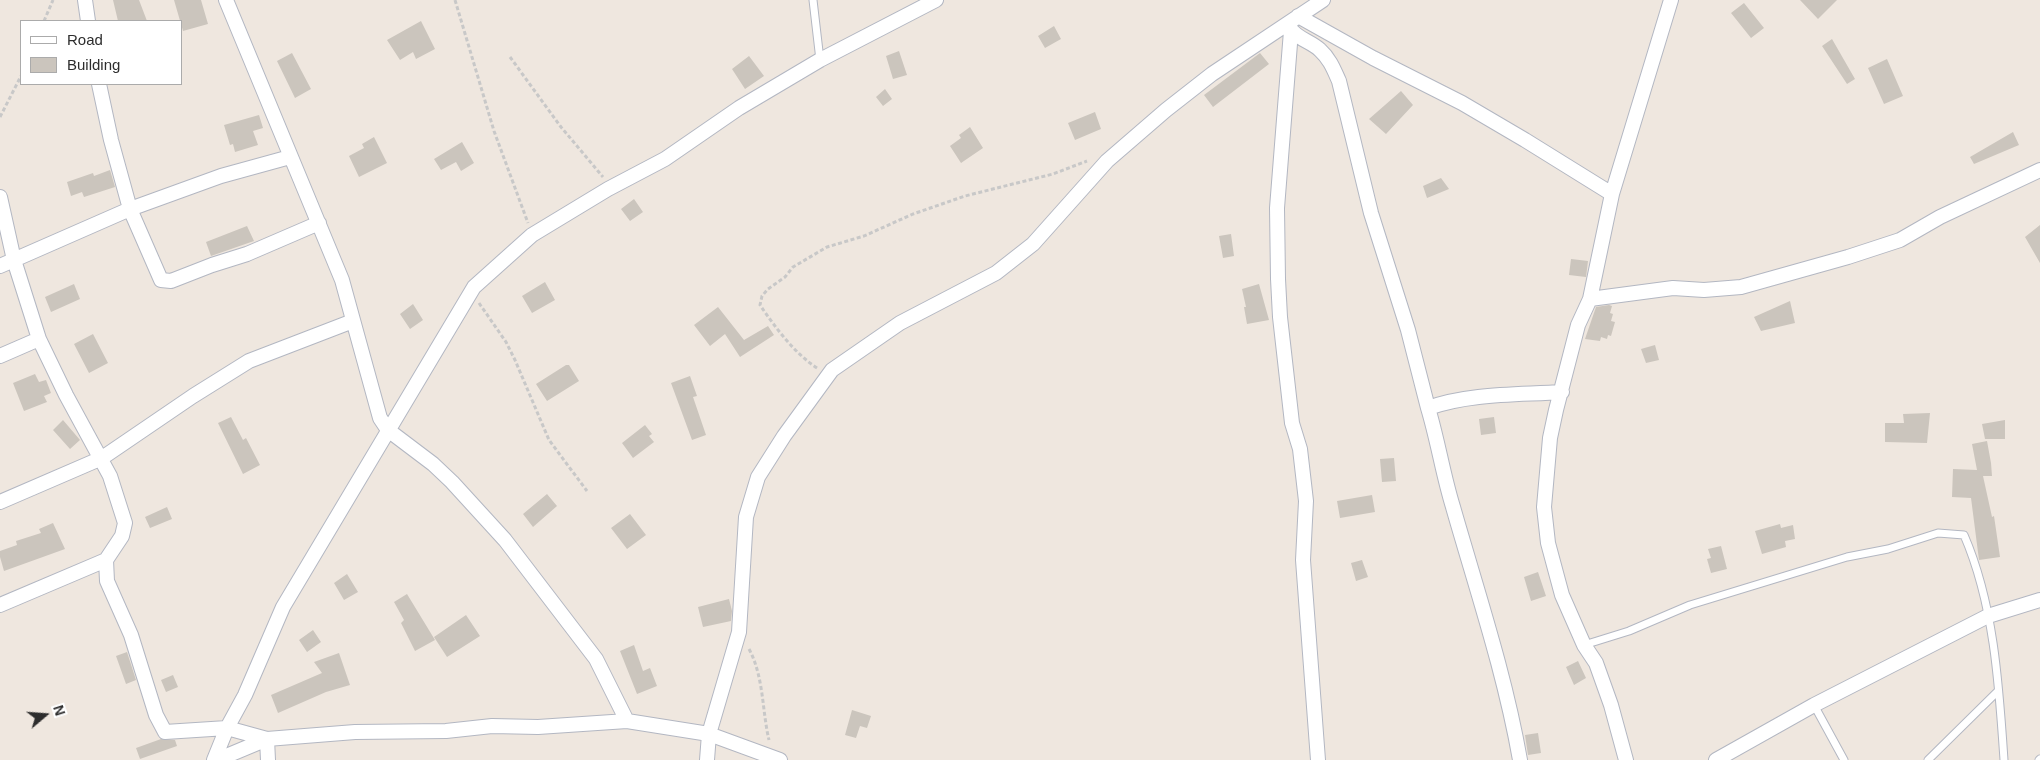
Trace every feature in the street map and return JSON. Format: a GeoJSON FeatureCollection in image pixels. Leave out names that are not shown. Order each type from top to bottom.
{"type":"FeatureCollection","features":[{"type":"Feature","properties":{"kind":"street"},"geometry":{"type":"LineString","coordinates":[[85,0],[88,20]]}},
{"type":"Feature","properties":{"kind":"street"},"geometry":{"type":"LineString","coordinates":[[226,0],[342,280],[380,418],[388,430],[439,470],[505,540],[596,658],[627,721]]}},
{"type":"Feature","properties":{"kind":"street"},"geometry":{"type":"LineString","coordinates":[[215,760],[227,728],[246,695],[283,607],[474,287],[532,235],[608,189],[665,159],[739,108],[820,60],[936,0]]}},
{"type":"Feature","properties":{"kind":"street"},"geometry":{"type":"LineString","coordinates":[[707,760],[709,734],[739,632],[746,517],[758,477],[784,436],[832,370],[900,323],[996,273],[1033,244],[1107,161],[1212,74],[1292,23],[1323,0]]}},
{"type":"Feature","properties":{"kind":"street"},"geometry":{"type":"LineString","coordinates":[[1626,760],[1605,686],[1596,663],[1584,645],[1562,595],[1548,543],[1544,507],[1550,438],[1578,325],[1590,299],[1612,194],[1671,0]]}},
{"type":"Feature","properties":{"kind":"street"},"geometry":{"type":"LineString","coordinates":[[1292,23],[1373,58],[1470,108],[1526,140],[1612,194]]}},
{"type":"Feature","properties":{"kind":"street"},"geometry":{"type":"LineString","coordinates":[[1292,23],[1332,64],[1339,81],[1370,213],[1408,330],[1438,442],[1451,500],[1492,643],[1520,760]]}},
{"type":"Feature","properties":{"kind":"street"},"geometry":{"type":"LineString","coordinates":[[1292,23],[1277,208],[1278,279],[1292,423],[1300,449],[1306,501],[1303,560],[1318,760]]}},
{"type":"Feature","properties":{"kind":"street"},"geometry":{"type":"LineString","coordinates":[[99,85],[111,140],[130,209],[158,276],[164,281],[172,281],[212,265],[247,254],[319,223]]}},
{"type":"Feature","properties":{"kind":"street"},"geometry":{"type":"LineString","coordinates":[[0,266],[130,209],[221,176],[290,157]]}},
{"type":"Feature","properties":{"kind":"street"},"geometry":{"type":"LineString","coordinates":[[1590,299],[1673,288],[1704,290],[1741,286],[1848,257],[1900,240],[1940,217],[2040,170]]}},
{"type":"Feature","properties":{"kind":"street"},"geometry":{"type":"LineString","coordinates":[[0,197],[14,260],[39,339],[66,395],[102,458],[113,483],[125,523],[122,536],[106,560],[0,605]]}},
{"type":"Feature","properties":{"kind":"street"},"geometry":{"type":"LineString","coordinates":[[0,502],[102,458],[193,396],[249,361],[354,321]]}},
{"type":"Feature","properties":{"kind":"street"},"geometry":{"type":"LineString","coordinates":[[0,356],[39,339]]}},
{"type":"Feature","properties":{"kind":"street"},"geometry":{"type":"LineString","coordinates":[[1428,408],[1446,402],[1467,399],[1562,392]]}},
{"type":"Feature","properties":{"kind":"street"},"geometry":{"type":"LineString","coordinates":[[106,560],[107,581],[131,635],[156,715],[165,732],[227,728],[267,739]]}},
{"type":"Feature","properties":{"kind":"street"},"geometry":{"type":"LineString","coordinates":[[1716,760],[1814,704],[1988,616],[2040,600]]}},
{"type":"Feature","properties":{"kind":"street"},"geometry":{"type":"LineString","coordinates":[[215,760],[267,739],[355,732],[446,731],[492,726],[538,727],[627,721],[709,734],[776,758]]}},
{"type":"Feature","properties":{"kind":"street"},"geometry":{"type":"LineString","coordinates":[[267,739],[268,760]]}},
{"type":"Feature","properties":{"kind":"lane"},"geometry":{"type":"LineString","coordinates":[[813,0],[820,60]]}},
{"type":"Feature","properties":{"kind":"lane"},"geometry":{"type":"LineString","coordinates":[[1584,645],[1629,631],[1690,606],[1847,557],[1888,549],[1938,533],[1964,535],[1970,549],[1988,616],[1998,691],[2004,760]]}},
{"type":"Feature","properties":{"kind":"lane"},"geometry":{"type":"LineString","coordinates":[[1928,760],[1998,691]]}},
{"type":"Feature","properties":{"kind":"lane"},"geometry":{"type":"LineString","coordinates":[[1814,704],[1844,760]]}},
{"type":"Feature","properties":{"kind":"path"},"geometry":{"type":"LineString","coordinates":[[44,20],[53,0]]}},
{"type":"Feature","properties":{"kind":"path"},"geometry":{"type":"LineString","coordinates":[[455,0],[494,131],[532,235]]}},
{"type":"Feature","properties":{"kind":"path"},"geometry":{"type":"LineString","coordinates":[[510,58],[566,134],[600,174],[608,189]]}},
{"type":"Feature","properties":{"kind":"path"},"geometry":{"type":"LineString","coordinates":[[0,117],[20,78]]}},
{"type":"Feature","properties":{"kind":"path"},"geometry":{"type":"LineString","coordinates":[[828,375],[809,363],[769,318],[760,304],[762,296],[768,289],[785,277],[793,267],[827,247],[864,236],[913,214],[965,196],[1053,174],[1091,159]]}},
{"type":"Feature","properties":{"kind":"path"},"geometry":{"type":"LineString","coordinates":[[470,293],[506,342],[549,440],[562,460],[587,490]]}},
{"type":"Feature","properties":{"kind":"path"},"geometry":{"type":"LineString","coordinates":[[739,632],[754,659],[776,758]]}},
{"type":"Feature","properties":{"kind":"building"},"geometry":{"type":"Polygon","coordinates":[[[113,0],[139,0],[147,20],[118,20],[113,0]]]}},
{"type":"Feature","properties":{"kind":"building"},"geometry":{"type":"Polygon","coordinates":[[[174,0],[201,0],[208,24],[183,31],[182,20],[180,20],[174,0]]]}},
{"type":"Feature","properties":{"kind":"building"},"geometry":{"type":"Polygon","coordinates":[[[1800,0],[1837,0],[1818,19],[1800,0]]]}},
{"type":"Feature","properties":{"kind":"building"},"geometry":{"type":"Polygon","coordinates":[[[1744,3],[1764,28],[1751,38],[1731,13],[1744,3]]]}},
{"type":"Feature","properties":{"kind":"building"},"geometry":{"type":"Polygon","coordinates":[[[421,21],[435,49],[416,59],[413,52],[400,60],[387,40],[421,21]]]}},
{"type":"Feature","properties":{"kind":"building"},"geometry":{"type":"Polygon","coordinates":[[[1054,26],[1061,39],[1045,48],[1038,36],[1054,26]]]}},
{"type":"Feature","properties":{"kind":"building"},"geometry":{"type":"Polygon","coordinates":[[[1832,39],[1855,79],[1847,84],[1822,46],[1832,39]]]}},
{"type":"Feature","properties":{"kind":"building"},"geometry":{"type":"Polygon","coordinates":[[[899,51],[907,75],[893,79],[886,56],[899,51]]]}},
{"type":"Feature","properties":{"kind":"building"},"geometry":{"type":"Polygon","coordinates":[[[292,53],[311,89],[295,98],[277,61],[292,53]]]}},
{"type":"Feature","properties":{"kind":"building"},"geometry":{"type":"Polygon","coordinates":[[[1260,53],[1269,64],[1213,107],[1204,95],[1260,53]]]}},
{"type":"Feature","properties":{"kind":"building"},"geometry":{"type":"Polygon","coordinates":[[[749,56],[764,76],[745,89],[732,69],[749,56]]]}},
{"type":"Feature","properties":{"kind":"building"},"geometry":{"type":"Polygon","coordinates":[[[1887,59],[1903,96],[1884,104],[1868,68],[1887,59]]]}},
{"type":"Feature","properties":{"kind":"building"},"geometry":{"type":"Polygon","coordinates":[[[885,89],[892,99],[883,106],[876,97],[885,89]]]}},
{"type":"Feature","properties":{"kind":"building"},"geometry":{"type":"Polygon","coordinates":[[[1401,91],[1413,105],[1386,134],[1369,119],[1401,91]]]}},
{"type":"Feature","properties":{"kind":"building"},"geometry":{"type":"Polygon","coordinates":[[[1095,112],[1101,129],[1075,140],[1068,123],[1095,112]]]}},
{"type":"Feature","properties":{"kind":"building"},"geometry":{"type":"Polygon","coordinates":[[[259,115],[263,128],[253,131],[258,145],[235,152],[233,144],[230,145],[224,125],[259,115]]]}},
{"type":"Feature","properties":{"kind":"building"},"geometry":{"type":"Polygon","coordinates":[[[970,127],[983,148],[961,163],[950,146],[961,138],[959,135],[970,127]]]}},
{"type":"Feature","properties":{"kind":"building"},"geometry":{"type":"Polygon","coordinates":[[[2013,132],[2019,145],[1974,164],[1970,157],[2013,132]]]}},
{"type":"Feature","properties":{"kind":"building"},"geometry":{"type":"Polygon","coordinates":[[[374,137],[387,163],[359,177],[349,156],[364,148],[362,144],[374,137]]]}},
{"type":"Feature","properties":{"kind":"building"},"geometry":{"type":"Polygon","coordinates":[[[462,142],[474,163],[461,171],[456,162],[441,170],[434,159],[462,142]]]}},
{"type":"Feature","properties":{"kind":"building"},"geometry":{"type":"Polygon","coordinates":[[[110,170],[115,187],[84,197],[82,192],[71,196],[67,182],[93,173],[94,176],[110,170]]]}},
{"type":"Feature","properties":{"kind":"building"},"geometry":{"type":"Polygon","coordinates":[[[1441,178],[1449,189],[1427,198],[1423,186],[1441,178]]]}},
{"type":"Feature","properties":{"kind":"building"},"geometry":{"type":"Polygon","coordinates":[[[634,199],[643,212],[630,221],[621,209],[634,199]]]}},
{"type":"Feature","properties":{"kind":"building"},"geometry":{"type":"Polygon","coordinates":[[[2040,225],[2040,263],[2025,237],[2040,225]]]}},
{"type":"Feature","properties":{"kind":"building"},"geometry":{"type":"Polygon","coordinates":[[[247,226],[254,241],[211,256],[206,242],[247,226]]]}},
{"type":"Feature","properties":{"kind":"building"},"geometry":{"type":"Polygon","coordinates":[[[1231,234],[1234,256],[1223,258],[1219,236],[1231,234]]]}},
{"type":"Feature","properties":{"kind":"building"},"geometry":{"type":"Polygon","coordinates":[[[1571,259],[1588,261],[1586,277],[1569,275],[1571,259]]]}},
{"type":"Feature","properties":{"kind":"building"},"geometry":{"type":"Polygon","coordinates":[[[545,282],[555,300],[532,313],[522,296],[545,282]]]}},
{"type":"Feature","properties":{"kind":"building"},"geometry":{"type":"Polygon","coordinates":[[[74,284],[80,299],[51,312],[45,297],[74,284]]]}},
{"type":"Feature","properties":{"kind":"building"},"geometry":{"type":"Polygon","coordinates":[[[1259,284],[1269,320],[1247,324],[1242,289],[1259,284]]]}},
{"type":"Feature","properties":{"kind":"building"},"geometry":{"type":"Polygon","coordinates":[[[1790,301],[1795,323],[1761,331],[1754,317],[1790,301]]]}},
{"type":"Feature","properties":{"kind":"building"},"geometry":{"type":"Polygon","coordinates":[[[413,304],[423,320],[410,329],[400,314],[413,304]]]}},
{"type":"Feature","properties":{"kind":"building"},"geometry":{"type":"Polygon","coordinates":[[[1612,306],[1610,313],[1613,314],[1611,321],[1615,322],[1611,336],[1608,335],[1607,339],[1601,337],[1600,341],[1585,339],[1596,307],[1612,306]]]}},
{"type":"Feature","properties":{"kind":"building"},"geometry":{"type":"Polygon","coordinates":[[[718,307],[744,340],[768,326],[774,335],[740,357],[725,334],[710,346],[694,325],[718,307]]]}},
{"type":"Feature","properties":{"kind":"building"},"geometry":{"type":"Polygon","coordinates":[[[93,334],[108,363],[89,373],[74,344],[93,334]]]}},
{"type":"Feature","properties":{"kind":"building"},"geometry":{"type":"Polygon","coordinates":[[[1655,345],[1659,360],[1646,363],[1641,349],[1655,345]]]}},
{"type":"Feature","properties":{"kind":"building"},"geometry":{"type":"Polygon","coordinates":[[[569,365],[579,381],[547,401],[536,384],[569,365]]]}},
{"type":"Feature","properties":{"kind":"building"},"geometry":{"type":"Polygon","coordinates":[[[35,374],[39,382],[46,380],[51,393],[44,396],[47,402],[24,411],[13,383],[35,374]]]}},
{"type":"Feature","properties":{"kind":"building"},"geometry":{"type":"Polygon","coordinates":[[[690,376],[697,396],[693,397],[706,435],[692,440],[671,383],[690,376]]]}},
{"type":"Feature","properties":{"kind":"building"},"geometry":{"type":"Polygon","coordinates":[[[1930,413],[1927,443],[1885,442],[1885,423],[1904,423],[1903,414],[1930,413]]]}},
{"type":"Feature","properties":{"kind":"building"},"geometry":{"type":"Polygon","coordinates":[[[231,417],[243,440],[246,438],[260,465],[243,474],[218,423],[231,417]]]}},
{"type":"Feature","properties":{"kind":"building"},"geometry":{"type":"Polygon","coordinates":[[[1494,417],[1496,433],[1481,435],[1479,419],[1494,417]]]}},
{"type":"Feature","properties":{"kind":"building"},"geometry":{"type":"Polygon","coordinates":[[[63,420],[80,440],[70,449],[53,430],[63,420]]]}},
{"type":"Feature","properties":{"kind":"building"},"geometry":{"type":"Polygon","coordinates":[[[2005,420],[2005,439],[1985,439],[1982,424],[2005,420]]]}},
{"type":"Feature","properties":{"kind":"building"},"geometry":{"type":"Polygon","coordinates":[[[645,425],[652,434],[649,436],[654,442],[633,458],[622,443],[645,425]]]}},
{"type":"Feature","properties":{"kind":"building"},"geometry":{"type":"Polygon","coordinates":[[[1987,441],[1992,476],[1983,476],[1992,517],[1994,516],[2000,557],[1979,560],[1971,498],[1952,497],[1953,469],[1977,470],[1972,444],[1987,441]]]}},
{"type":"Feature","properties":{"kind":"building"},"geometry":{"type":"Polygon","coordinates":[[[1394,458],[1396,481],[1382,482],[1380,459],[1394,458]]]}},
{"type":"Feature","properties":{"kind":"building"},"geometry":{"type":"Polygon","coordinates":[[[547,494],[557,506],[533,527],[523,514],[547,494]]]}},
{"type":"Feature","properties":{"kind":"building"},"geometry":{"type":"Polygon","coordinates":[[[1372,495],[1375,512],[1340,518],[1337,501],[1372,495]]]}},
{"type":"Feature","properties":{"kind":"building"},"geometry":{"type":"Polygon","coordinates":[[[167,507],[172,519],[150,528],[145,517],[167,507]]]}},
{"type":"Feature","properties":{"kind":"building"},"geometry":{"type":"Polygon","coordinates":[[[630,514],[646,535],[627,549],[611,528],[630,514]]]}},
{"type":"Feature","properties":{"kind":"building"},"geometry":{"type":"Polygon","coordinates":[[[53,523],[65,549],[4,571],[0,551],[17,545],[16,541],[41,533],[39,529],[53,523]]]}},
{"type":"Feature","properties":{"kind":"building"},"geometry":{"type":"Polygon","coordinates":[[[1780,524],[1781,528],[1793,525],[1795,539],[1785,541],[1786,547],[1762,554],[1755,531],[1780,524]]]}},
{"type":"Feature","properties":{"kind":"building"},"geometry":{"type":"Polygon","coordinates":[[[1721,546],[1727,569],[1711,573],[1707,559],[1711,558],[1708,549],[1721,546]]]}},
{"type":"Feature","properties":{"kind":"building"},"geometry":{"type":"Polygon","coordinates":[[[1362,560],[1368,577],[1356,581],[1351,563],[1362,560]]]}},
{"type":"Feature","properties":{"kind":"building"},"geometry":{"type":"Polygon","coordinates":[[[1538,572],[1546,596],[1531,601],[1524,577],[1538,572]]]}},
{"type":"Feature","properties":{"kind":"building"},"geometry":{"type":"Polygon","coordinates":[[[347,574],[358,592],[344,600],[334,583],[347,574]]]}},
{"type":"Feature","properties":{"kind":"building"},"geometry":{"type":"Polygon","coordinates":[[[407,594],[435,640],[415,651],[401,623],[404,620],[394,602],[407,594]]]}},
{"type":"Feature","properties":{"kind":"building"},"geometry":{"type":"Polygon","coordinates":[[[729,599],[732,611],[731,621],[703,627],[698,607],[729,599]]]}},
{"type":"Feature","properties":{"kind":"building"},"geometry":{"type":"Polygon","coordinates":[[[466,615],[480,636],[447,657],[434,637],[466,615]]]}},
{"type":"Feature","properties":{"kind":"building"},"geometry":{"type":"Polygon","coordinates":[[[313,630],[321,642],[307,652],[299,640],[313,630]]]}},
{"type":"Feature","properties":{"kind":"building"},"geometry":{"type":"Polygon","coordinates":[[[634,645],[643,671],[650,668],[657,686],[637,694],[620,651],[634,645]]]}},
{"type":"Feature","properties":{"kind":"building"},"geometry":{"type":"Polygon","coordinates":[[[127,652],[136,680],[126,684],[116,656],[127,652]]]}},
{"type":"Feature","properties":{"kind":"building"},"geometry":{"type":"Polygon","coordinates":[[[339,653],[350,685],[326,692],[278,713],[271,695],[322,673],[314,662],[339,653]]]}},
{"type":"Feature","properties":{"kind":"building"},"geometry":{"type":"Polygon","coordinates":[[[1578,661],[1586,678],[1574,685],[1566,667],[1578,661]]]}},
{"type":"Feature","properties":{"kind":"building"},"geometry":{"type":"Polygon","coordinates":[[[173,675],[178,687],[166,692],[161,680],[173,675]]]}},
{"type":"Feature","properties":{"kind":"building"},"geometry":{"type":"Polygon","coordinates":[[[852,710],[871,716],[867,728],[860,726],[856,738],[845,735],[852,710]]]}},
{"type":"Feature","properties":{"kind":"building"},"geometry":{"type":"Polygon","coordinates":[[[1538,733],[1541,753],[1528,755],[1525,735],[1538,733]]]}},
{"type":"Feature","properties":{"kind":"building"},"geometry":{"type":"Polygon","coordinates":[[[161,739],[175,740],[177,746],[140,759],[136,748],[161,739]]]}}]}
